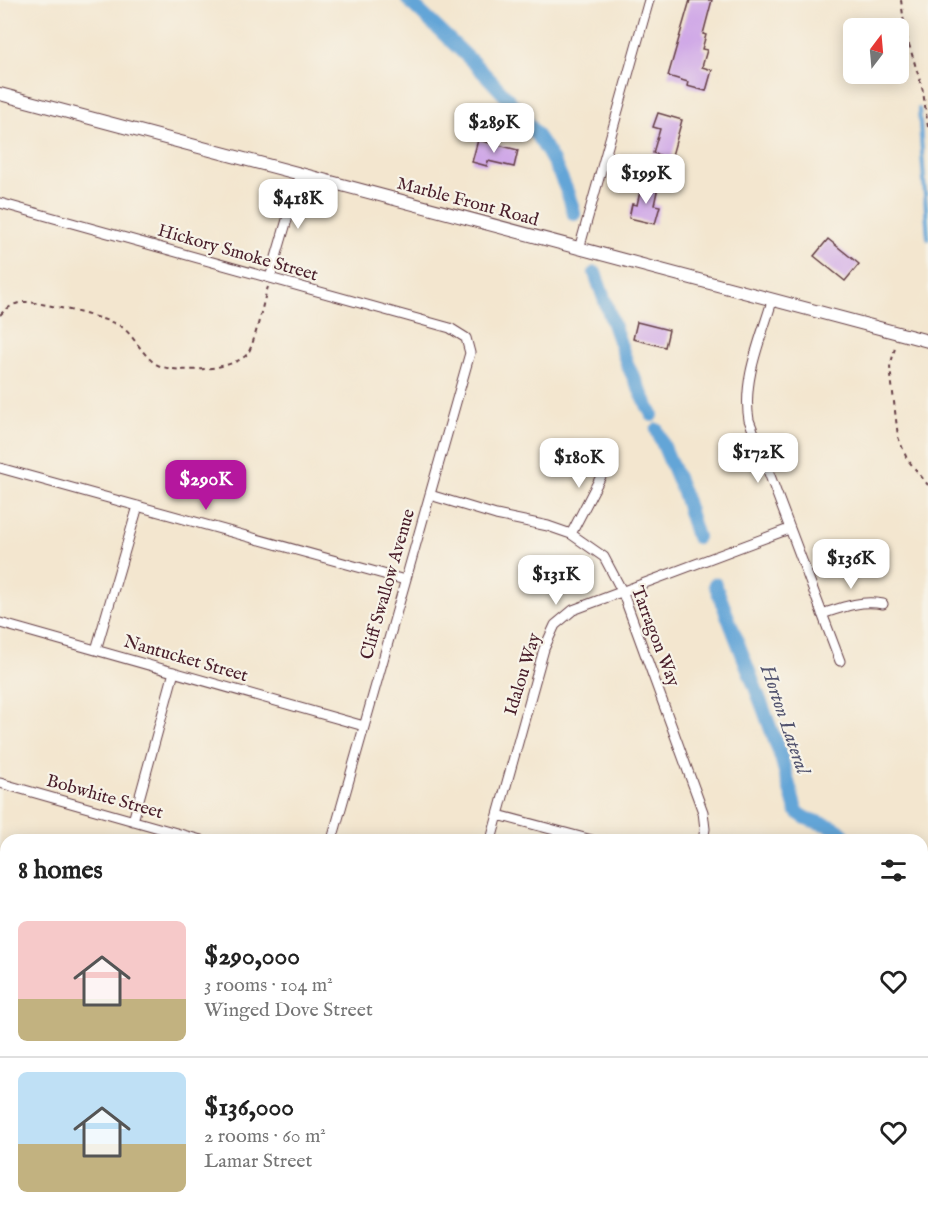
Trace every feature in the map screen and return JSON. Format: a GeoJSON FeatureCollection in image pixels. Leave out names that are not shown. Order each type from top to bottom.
{"type":"FeatureCollection","features":[{"type":"Feature","properties":{"kind":"street"},"geometry":{"type":"LineString","coordinates":[[579,249],[650,0]]}},
{"type":"Feature","properties":{"kind":"street","name":"Marble Front Road"},"geometry":{"type":"LineString","coordinates":[[0,94],[928,341]]}},
{"type":"Feature","properties":{"kind":"street"},"geometry":{"type":"LineString","coordinates":[[269,282],[300,175]]}},
{"type":"Feature","properties":{"kind":"street","name":"Hickory Smoke Street"},"geometry":{"type":"LineString","coordinates":[[0,203],[269,282],[450,328],[466,338]]}},
{"type":"Feature","properties":{"kind":"street"},"geometry":{"type":"LineString","coordinates":[[772,301],[747,387],[746,403],[749,420],[840,661]]}},
{"type":"Feature","properties":{"kind":"street","name":"Cliff Swallow Avenue"},"geometry":{"type":"LineString","coordinates":[[334,834],[470,353],[466,338]]}},
{"type":"Feature","properties":{"kind":"street"},"geometry":{"type":"LineString","coordinates":[[571,534],[610,457]]}},
{"type":"Feature","properties":{"kind":"street"},"geometry":{"type":"LineString","coordinates":[[0,468],[405,580]]}},
{"type":"Feature","properties":{"kind":"street","name":"Tarragon Way"},"geometry":{"type":"LineString","coordinates":[[430,495],[571,534],[604,557],[622,591],[703,812],[704,834]]}},
{"type":"Feature","properties":{"kind":"street"},"geometry":{"type":"LineString","coordinates":[[96,650],[138,506]]}},
{"type":"Feature","properties":{"kind":"street","name":"Idalou Way"},"geometry":{"type":"LineString","coordinates":[[493,834],[544,649],[555,625],[573,610],[789,529]]}},
{"type":"Feature","properties":{"kind":"street"},"geometry":{"type":"LineString","coordinates":[[822,614],[855,603],[869,601],[883,604]]}},
{"type":"Feature","properties":{"kind":"street","name":"Nantucket Street"},"geometry":{"type":"LineString","coordinates":[[0,623],[363,726]]}},
{"type":"Feature","properties":{"kind":"street"},"geometry":{"type":"LineString","coordinates":[[133,821],[174,672]]}},
{"type":"Feature","properties":{"kind":"street","name":"Bobwhite Street"},"geometry":{"type":"LineString","coordinates":[[0,783],[180,834]]}},
{"type":"Feature","properties":{"kind":"street"},"geometry":{"type":"LineString","coordinates":[[498,815],[569,834]]}},
{"type":"Feature","properties":{"kind":"path"},"geometry":{"type":"LineString","coordinates":[[901,0],[905,31],[923,91],[928,127]]}},
{"type":"Feature","properties":{"kind":"path"},"geometry":{"type":"LineString","coordinates":[[0,315],[10,307],[27,302],[104,319],[122,327],[157,365],[179,369],[217,367],[233,363],[248,354],[269,282]]}},
{"type":"Feature","properties":{"kind":"path"},"geometry":{"type":"LineString","coordinates":[[895,348],[890,367],[898,437],[907,459],[928,485]]}},
{"type":"Feature","properties":{"kind":"building"},"geometry":{"type":"Polygon","coordinates":[[[690,0],[712,0],[703,34],[706,35],[702,49],[707,50],[702,67],[712,70],[706,91],[687,86],[688,82],[668,76],[690,0]]]}},
{"type":"Feature","properties":{"kind":"building"},"geometry":{"type":"Polygon","coordinates":[[[658,113],[682,120],[671,159],[653,153],[660,129],[653,127],[658,113]]]}},
{"type":"Feature","properties":{"kind":"building"},"geometry":{"type":"Polygon","coordinates":[[[478,140],[518,150],[514,167],[488,161],[487,166],[472,162],[478,140]]]}},
{"type":"Feature","properties":{"kind":"building"},"geometry":{"type":"Polygon","coordinates":[[[642,183],[658,187],[654,205],[660,206],[655,224],[629,218],[632,204],[637,205],[642,183]]]}},
{"type":"Feature","properties":{"kind":"building"},"geometry":{"type":"Polygon","coordinates":[[[828,239],[859,264],[845,281],[814,256],[828,239]]]}},
{"type":"Feature","properties":{"kind":"building"},"geometry":{"type":"Polygon","coordinates":[[[637,322],[669,330],[665,347],[633,339],[637,322]]]}},
{"type":"Feature","properties":{"kind":"waterway","name":"Horton Lateral"},"geometry":{"type":"LineString","coordinates":[[408,0],[482,72],[529,124],[548,152],[563,182],[574,214]]}},
{"type":"Feature","properties":{"kind":"waterway"},"geometry":{"type":"LineString","coordinates":[[919,109],[928,239]]}},
{"type":"Feature","properties":{"kind":"waterway","name":"Horton Lateral"},"geometry":{"type":"LineString","coordinates":[[595,273],[628,366],[652,415]]}},
{"type":"Feature","properties":{"kind":"waterway","name":"Horton Lateral"},"geometry":{"type":"LineString","coordinates":[[657,430],[683,492],[697,537]]}},
{"type":"Feature","properties":{"kind":"waterway","name":"Horton Lateral"},"geometry":{"type":"LineString","coordinates":[[715,584],[781,757],[796,810],[808,819],[836,829],[843,834]]}}]}
